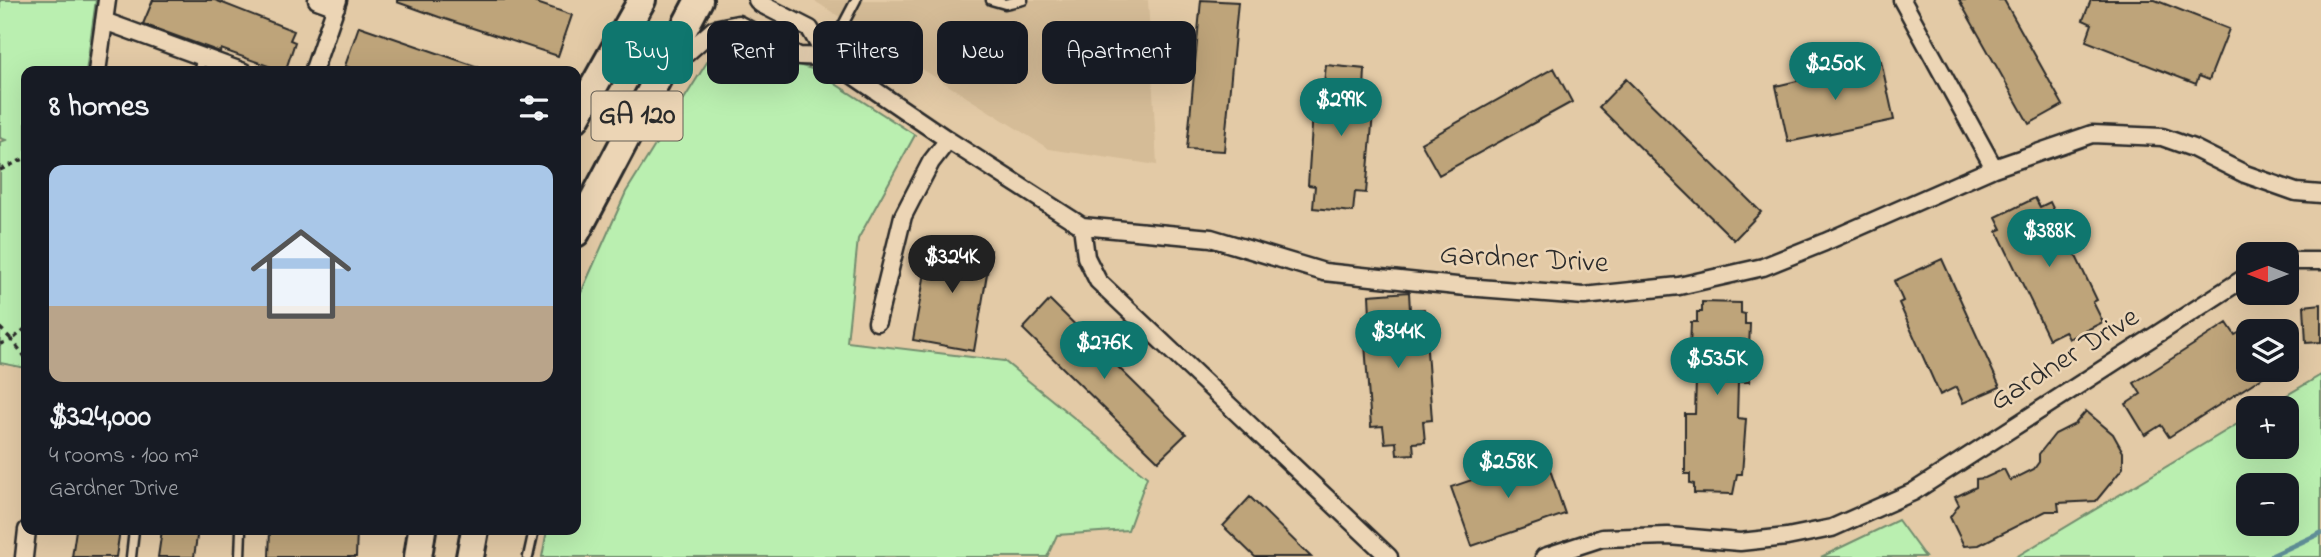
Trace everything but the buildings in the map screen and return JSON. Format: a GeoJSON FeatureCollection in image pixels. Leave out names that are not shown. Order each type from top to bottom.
{"type":"FeatureCollection","features":[{"type":"Feature","properties":{"kind":"highway","name":"GA 120"},"geometry":{"type":"LineString","coordinates":[[581,109],[642,0]]}},
{"type":"Feature","properties":{"kind":"highway","name":"GA 120"},"geometry":{"type":"LineString","coordinates":[[688,21],[699,0]]}},
{"type":"Feature","properties":{"kind":"highway","name":"GA 120"},"geometry":{"type":"LineString","coordinates":[[581,223],[654,84]]}},
{"type":"Feature","properties":{"kind":"highway"},"geometry":{"type":"LineString","coordinates":[[418,557],[421,535]]}},
{"type":"Feature","properties":{"kind":"highway"},"geometry":{"type":"LineString","coordinates":[[470,557],[474,535]]}},
{"type":"Feature","properties":{"kind":"street"},"geometry":{"type":"LineString","coordinates":[[98,66],[107,0]]}},
{"type":"Feature","properties":{"kind":"street"},"geometry":{"type":"LineString","coordinates":[[315,66],[337,4],[317,0]]}},
{"type":"Feature","properties":{"kind":"street","name":"Gardner Drive"},"geometry":{"type":"LineString","coordinates":[[757,0],[810,29],[813,34]]}},
{"type":"Feature","properties":{"kind":"street"},"geometry":{"type":"LineString","coordinates":[[1902,0],[1994,169]]}},
{"type":"Feature","properties":{"kind":"street"},"geometry":{"type":"LineString","coordinates":[[104,21],[200,64]]}},
{"type":"Feature","properties":{"kind":"street","name":"Gardner Drive"},"geometry":{"type":"LineString","coordinates":[[693,49],[714,29],[738,24],[799,56],[813,57]]}},
{"type":"Feature","properties":{"kind":"street","name":"Gardner Drive"},"geometry":{"type":"LineString","coordinates":[[866,84],[1082,226],[1211,237],[1324,272],[1584,296],[1679,286],[1763,267],[1994,169],[2092,134],[2162,137],[2193,148],[2245,174],[2296,192],[2321,194]]}},
{"type":"Feature","properties":{"kind":"street"},"geometry":{"type":"LineString","coordinates":[[877,322],[904,216],[931,162],[948,140]]}},
{"type":"Feature","properties":{"kind":"street"},"geometry":{"type":"LineString","coordinates":[[1082,226],[1086,257],[1098,281],[1389,557]]}},
{"type":"Feature","properties":{"kind":"street"},"geometry":{"type":"LineString","coordinates":[[2300,261],[2321,261]]}},
{"type":"Feature","properties":{"kind":"street","name":"Gardner Drive"},"geometry":{"type":"LineString","coordinates":[[1544,557],[1602,538],[1668,536],[1740,542],[1787,537],[1832,528],[1913,492],[2236,283]]}},
{"type":"Feature","properties":{"kind":"street"},"geometry":{"type":"LineString","coordinates":[[23,557],[26,535]]}},
{"type":"Feature","properties":{"kind":"lane"},"geometry":{"type":"LineString","coordinates":[[845,21],[856,0]]}},
{"type":"Feature","properties":{"kind":"lane"},"geometry":{"type":"LineString","coordinates":[[991,0],[1005,4],[1023,0]]}},
{"type":"Feature","properties":{"kind":"lane"},"geometry":{"type":"LineString","coordinates":[[131,557],[133,535]]}},
{"type":"Feature","properties":{"kind":"lane"},"geometry":{"type":"LineString","coordinates":[[240,557],[241,535]]}},
{"type":"Feature","properties":{"kind":"lane"},"geometry":{"type":"LineString","coordinates":[[528,557],[533,535]]}},
{"type":"Feature","properties":{"kind":"path"},"geometry":{"type":"LineString","coordinates":[[0,170],[21,160]]}},
{"type":"Feature","properties":{"kind":"path"},"geometry":{"type":"LineString","coordinates":[[0,328],[21,352]]}},
{"type":"Feature","properties":{"kind":"path"},"geometry":{"type":"LineString","coordinates":[[0,344],[12,340],[21,332]]}},
{"type":"Feature","properties":{"kind":"shaded area"},"geometry":{"type":"Polygon","coordinates":[[[813,0],[1148,0],[1149,21],[1042,21],[1042,84],[1153,84],[1157,165],[1049,149],[946,84],[1028,84],[1028,21],[937,21],[937,78],[923,69],[923,21],[846,21],[813,0]]]}},
{"type":"Feature","properties":{"kind":"green space"},"geometry":{"type":"Polygon","coordinates":[[[0,0],[96,0],[87,66],[21,66],[21,367],[0,363],[0,142],[6,140],[0,138],[0,0]]]}},
{"type":"Feature","properties":{"kind":"green space"},"geometry":{"type":"Polygon","coordinates":[[[707,62],[707,84],[799,84],[799,65],[812,69],[813,84],[835,84],[915,135],[858,239],[847,342],[1004,361],[1147,477],[1128,530],[1057,535],[1047,557],[542,557],[546,535],[581,535],[581,293],[626,192],[707,62]]]}},
{"type":"Feature","properties":{"kind":"green space"},"geometry":{"type":"Polygon","coordinates":[[[2321,375],[2321,557],[2016,557],[2236,425],[2236,459],[2299,459],[2299,396],[2285,396],[2321,375]]]}},
{"type":"Feature","properties":{"kind":"green space"},"geometry":{"type":"Polygon","coordinates":[[[1898,520],[1925,557],[1821,557],[1898,520]]]}},
{"type":"Feature","properties":{"kind":"waterway"},"geometry":{"type":"LineString","coordinates":[[2269,557],[2321,533]]}}]}
